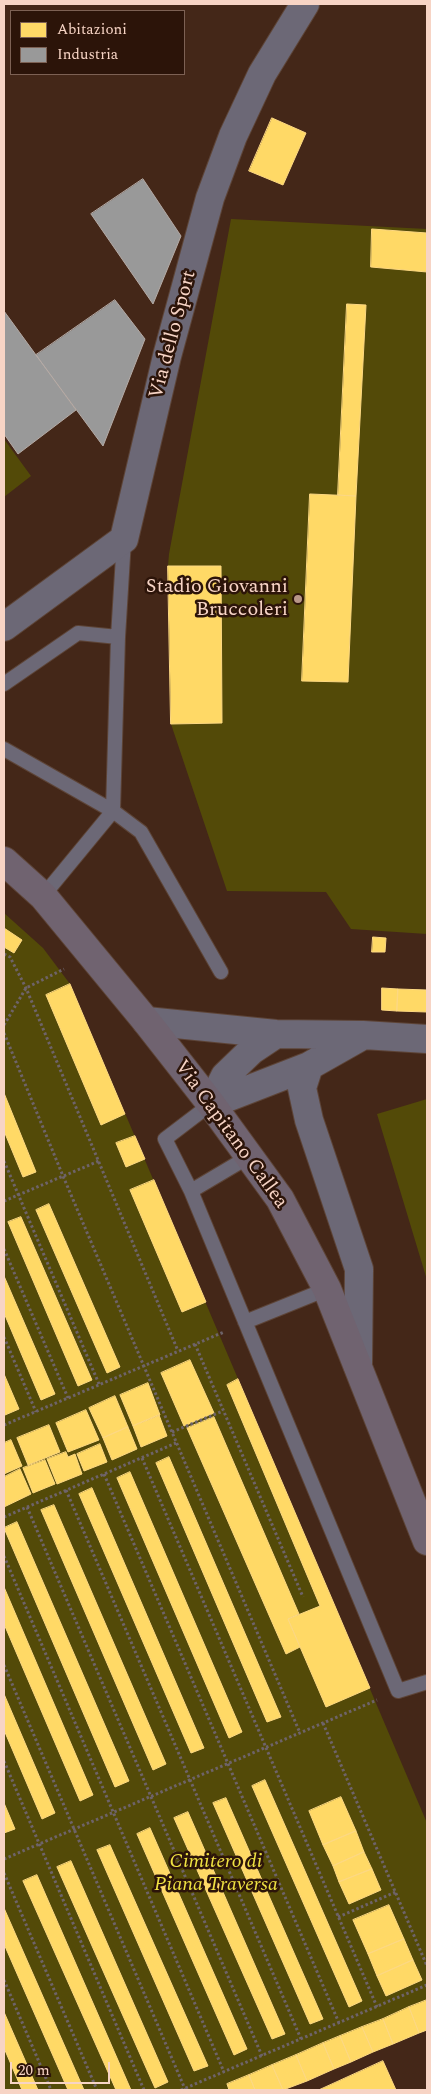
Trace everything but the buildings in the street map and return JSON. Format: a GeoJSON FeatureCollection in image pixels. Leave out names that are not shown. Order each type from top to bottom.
{"type":"FeatureCollection","features":[{"type":"Feature","properties":{"kind":"main road","name":"Via Capitano Callea"},"geometry":{"type":"LineString","coordinates":[[4,861],[42,896],[146,1021],[212,1104],[280,1199],[327,1289],[427,1541]]}},
{"type":"Feature","properties":{"kind":"main road"},"geometry":{"type":"LineString","coordinates":[[4,878],[42,896]]}},
{"type":"Feature","properties":{"kind":"street","name":"Via dello Sport"},"geometry":{"type":"LineString","coordinates":[[124,539],[167,356],[210,198],[232,136],[262,74],[305,4]]}},
{"type":"Feature","properties":{"kind":"street"},"geometry":{"type":"LineString","coordinates":[[4,627],[124,539]]}},
{"type":"Feature","properties":{"kind":"street"},"geometry":{"type":"LineString","coordinates":[[146,1021],[276,1034],[363,1035],[427,1039]]}},
{"type":"Feature","properties":{"kind":"street"},"geometry":{"type":"LineString","coordinates":[[212,1104],[225,1076],[252,1050],[276,1034]]}},
{"type":"Feature","properties":{"kind":"street"},"geometry":{"type":"LineString","coordinates":[[212,1104],[309,1066],[363,1035]]}},
{"type":"Feature","properties":{"kind":"street"},"geometry":{"type":"LineString","coordinates":[[309,1066],[302,1088],[309,1120],[358,1269],[358,1366]]}},
{"type":"Feature","properties":{"kind":"lane"},"geometry":{"type":"LineString","coordinates":[[42,896],[113,811],[118,637],[124,539]]}},
{"type":"Feature","properties":{"kind":"lane"},"geometry":{"type":"LineString","coordinates":[[4,684],[78,633],[118,637]]}},
{"type":"Feature","properties":{"kind":"lane"},"geometry":{"type":"LineString","coordinates":[[4,749],[113,811],[141,832],[221,972]]}},
{"type":"Feature","properties":{"kind":"lane"},"geometry":{"type":"LineString","coordinates":[[212,1104],[165,1139],[192,1191],[398,1691],[427,1682]]}},
{"type":"Feature","properties":{"kind":"lane"},"geometry":{"type":"LineString","coordinates":[[192,1191],[250,1156]]}},
{"type":"Feature","properties":{"kind":"lane"},"geometry":{"type":"LineString","coordinates":[[245,1322],[327,1289]]}},
{"type":"Feature","properties":{"kind":"path"},"geometry":{"type":"LineString","coordinates":[[4,954],[10,958],[26,988],[178,1351]]}},
{"type":"Feature","properties":{"kind":"path"},"geometry":{"type":"LineString","coordinates":[[4,1025],[26,988],[92,956]]}},
{"type":"Feature","properties":{"kind":"path"},"geometry":{"type":"LineString","coordinates":[[4,1034],[300,1733]]}},
{"type":"Feature","properties":{"kind":"path"},"geometry":{"type":"LineString","coordinates":[[4,1161],[99,1384]]}},
{"type":"Feature","properties":{"kind":"path"},"geometry":{"type":"LineString","coordinates":[[4,1201],[99,1161]]}},
{"type":"Feature","properties":{"kind":"path"},"geometry":{"type":"LineString","coordinates":[[4,1249],[68,1398]]}},
{"type":"Feature","properties":{"kind":"path"},"geometry":{"type":"LineString","coordinates":[[4,1425],[245,1322]]}},
{"type":"Feature","properties":{"kind":"path"},"geometry":{"type":"LineString","coordinates":[[4,1337],[36,1412]]}},
{"type":"Feature","properties":{"kind":"path"},"geometry":{"type":"LineString","coordinates":[[195,1344],[303,1597]]}},
{"type":"Feature","properties":{"kind":"path"},"geometry":{"type":"LineString","coordinates":[[172,1432],[223,1411]]}},
{"type":"Feature","properties":{"kind":"path"},"geometry":{"type":"LineString","coordinates":[[4,1517],[176,1443]]}},
{"type":"Feature","properties":{"kind":"path"},"geometry":{"type":"LineString","coordinates":[[142,1458],[376,2007]]}},
{"type":"Feature","properties":{"kind":"path"},"geometry":{"type":"LineString","coordinates":[[104,1474],[339,2023]]}},
{"type":"Feature","properties":{"kind":"path"},"geometry":{"type":"LineString","coordinates":[[66,1490],[300,2039]]}},
{"type":"Feature","properties":{"kind":"path"},"geometry":{"type":"LineString","coordinates":[[27,1506],[262,2056]]}},
{"type":"Feature","properties":{"kind":"path"},"geometry":{"type":"LineString","coordinates":[[4,1556],[224,2072]]}},
{"type":"Feature","properties":{"kind":"path"},"geometry":{"type":"LineString","coordinates":[[4,1665],[183,2089],[427,1985]]}},
{"type":"Feature","properties":{"kind":"path"},"geometry":{"type":"LineString","coordinates":[[4,1859],[398,1691]]}},
{"type":"Feature","properties":{"kind":"path"},"geometry":{"type":"LineString","coordinates":[[323,1723],[427,1966]]}},
{"type":"Feature","properties":{"kind":"path"},"geometry":{"type":"LineString","coordinates":[[4,1761],[144,2090]]}},
{"type":"Feature","properties":{"kind":"path"},"geometry":{"type":"LineString","coordinates":[[4,1873],[97,2090]]}},
{"type":"Feature","properties":{"kind":"path"},"geometry":{"type":"LineString","coordinates":[[338,1917],[396,1892]]}},
{"type":"Feature","properties":{"kind":"path"},"geometry":{"type":"LineString","coordinates":[[4,1980],[51,2090]]}},
{"type":"Feature","properties":{"kind":"green space","name":"Stadio Giovanni Bruccoleri"},"geometry":{"type":"Polygon","coordinates":[[[231,219],[427,229],[427,934],[351,929],[326,892],[227,891],[171,724],[169,554],[231,219]]]}},
{"type":"Feature","properties":{"kind":"green space"},"geometry":{"type":"Polygon","coordinates":[[[4,439],[31,476],[4,497],[4,439]]]}},
{"type":"Feature","properties":{"kind":"green space","name":"Cimitero di Piana Traversa"},"geometry":{"type":"Polygon","coordinates":[[[4,913],[43,948],[70,984],[427,1823],[427,2030],[283,2090],[4,2090],[4,913]]]}},
{"type":"Feature","properties":{"kind":"green space"},"geometry":{"type":"Polygon","coordinates":[[[427,1099],[427,1280],[377,1114],[427,1099]]]}},
{"type":"Feature","properties":{"kind":"place","name":"Stadio Giovanni Bruccoleri"},"geometry":{"type":"Point","coordinates":[298,599]}}]}
